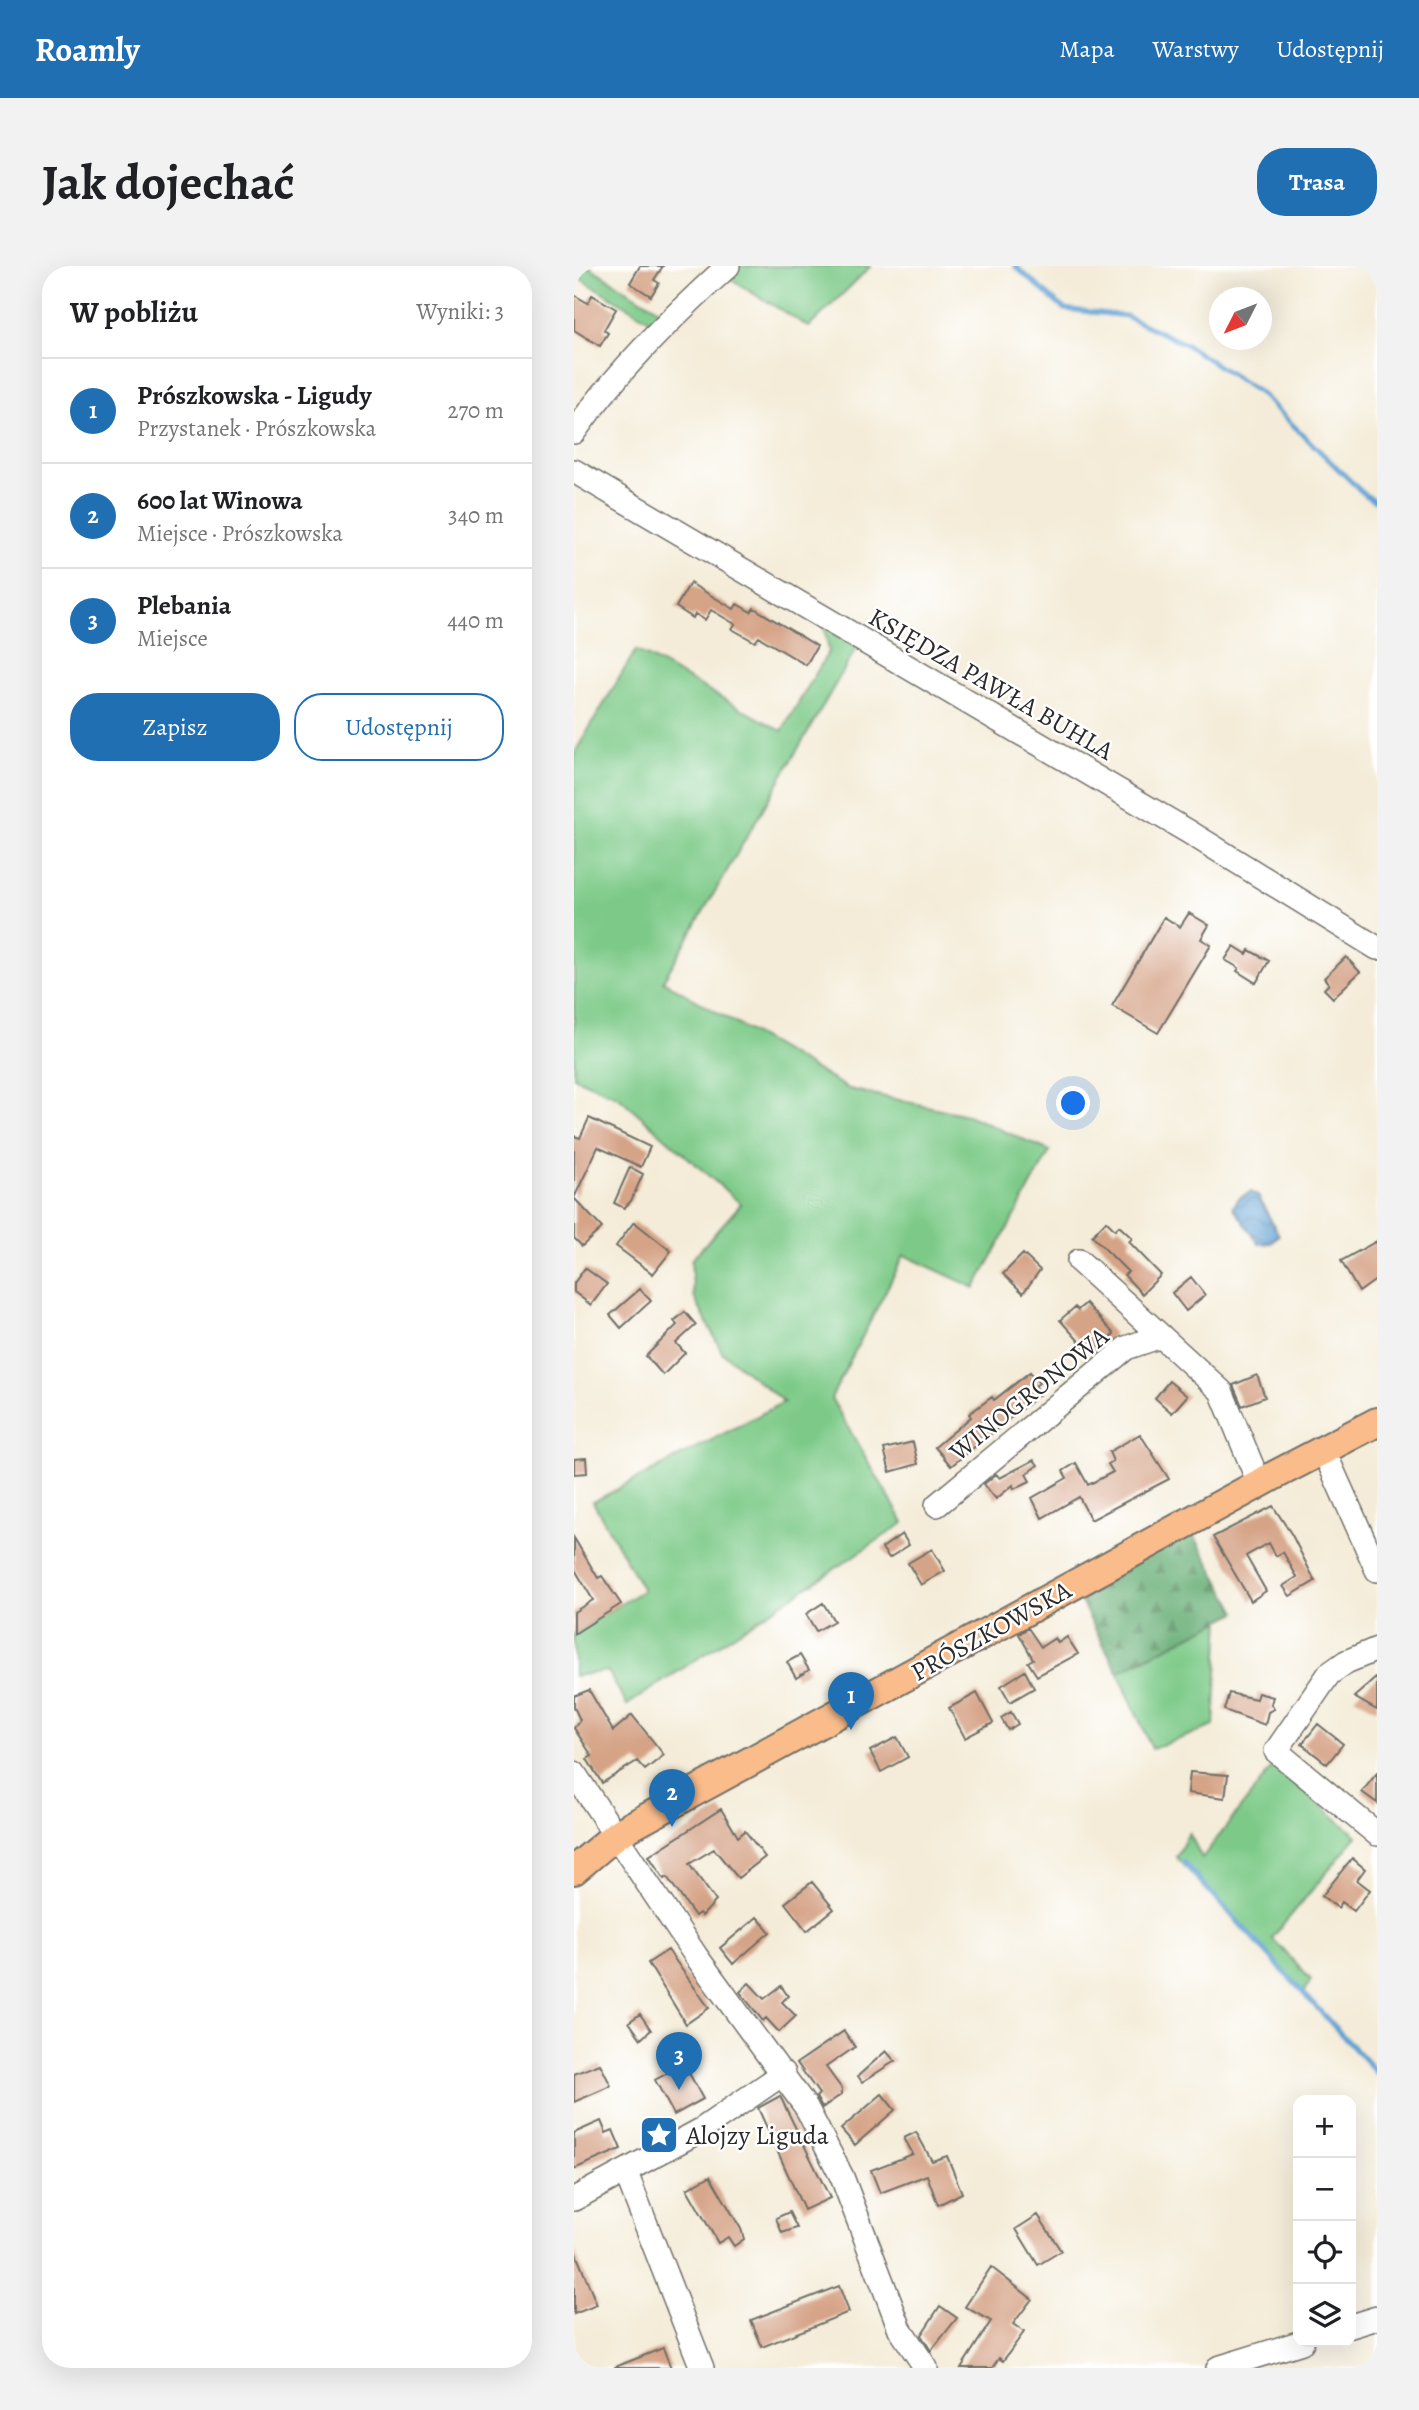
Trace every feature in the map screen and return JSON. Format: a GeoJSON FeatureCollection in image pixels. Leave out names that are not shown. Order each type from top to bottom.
{"type":"FeatureCollection","features":[{"type":"Feature","properties":{"kind":"main road","name":"PRÓSZKOWSKA"},"geometry":{"type":"LineString","coordinates":[[574,1870],[617,1834],[1259,1483],[1377,1422]]}},
{"type":"Feature","properties":{"kind":"street"},"geometry":{"type":"LineString","coordinates":[[574,432],[606,387],[672,318],[728,266]]}},
{"type":"Feature","properties":{"kind":"street","name":"KSIĘDZA PAWŁA BUHLA"},"geometry":{"type":"LineString","coordinates":[[574,471],[1189,832],[1377,948]]}},
{"type":"Feature","properties":{"kind":"street","name":"WINOGRONOWA"},"geometry":{"type":"LineString","coordinates":[[1079,1261],[1221,1391],[1259,1483]]}},
{"type":"Feature","properties":{"kind":"street","name":"WINOGRONOWA"},"geometry":{"type":"LineString","coordinates":[[937,1505],[1126,1348],[1161,1336]]}},
{"type":"Feature","properties":{"kind":"street"},"geometry":{"type":"LineString","coordinates":[[1323,1449],[1377,1570]]}},
{"type":"Feature","properties":{"kind":"street"},"geometry":{"type":"LineString","coordinates":[[1377,1650],[1346,1662],[1329,1674],[1276,1751],[1377,1834]]}},
{"type":"Feature","properties":{"kind":"street"},"geometry":{"type":"LineString","coordinates":[[574,1773],[696,1956],[784,2073],[831,2151],[900,2329],[926,2368]]}},
{"type":"Feature","properties":{"kind":"street"},"geometry":{"type":"LineString","coordinates":[[574,2199],[701,2130],[784,2073]]}},
{"type":"Feature","properties":{"kind":"street"},"geometry":{"type":"LineString","coordinates":[[626,2173],[702,2368]]}},
{"type":"Feature","properties":{"kind":"street"},"geometry":{"type":"LineString","coordinates":[[1356,2324],[1377,2318]]}},
{"type":"Feature","properties":{"kind":"street"},"geometry":{"type":"LineString","coordinates":[[1218,2368],[1293,2345]]}},
{"type":"Feature","properties":{"kind":"green space"},"geometry":{"type":"Polygon","coordinates":[[[574,266],[588,266],[672,318],[663,328],[574,275],[574,266]]]}},
{"type":"Feature","properties":{"kind":"green space"},"geometry":{"type":"Polygon","coordinates":[[[728,266],[871,266],[809,327],[720,273],[728,266]]]}},
{"type":"Feature","properties":{"kind":"green space"},"geometry":{"type":"Polygon","coordinates":[[[822,617],[861,640],[663,981],[849,1089],[967,1115],[1050,1151],[975,1288],[904,1255],[831,1398],[904,1523],[627,1705],[608,1671],[574,1676],[574,1634],[643,1590],[593,1502],[784,1402],[722,1352],[694,1297],[691,1260],[741,1204],[619,1097],[574,1077],[574,754],[636,650],[782,731],[829,651],[822,617]]]}},
{"type":"Feature","properties":{"kind":"green space"},"geometry":{"type":"Polygon","coordinates":[[[1187,1523],[1237,1612],[1118,1672],[1081,1602],[1187,1523]]]}},
{"type":"Feature","properties":{"kind":"green space"},"geometry":{"type":"Polygon","coordinates":[[[1220,1620],[1214,1726],[1152,1749],[1118,1672],[1220,1620]]]}},
{"type":"Feature","properties":{"kind":"green space"},"geometry":{"type":"Polygon","coordinates":[[[1274,1765],[1357,1836],[1272,1938],[1311,1980],[1303,1994],[1176,1857],[1189,1833],[1202,1858],[1274,1765]]]}},
{"type":"Feature","properties":{"kind":"water"},"geometry":{"type":"Polygon","coordinates":[[[1251,1192],[1258,1196],[1279,1235],[1272,1243],[1259,1244],[1233,1207],[1239,1198],[1251,1192]]]}},
{"type":"Feature","properties":{"kind":"building"},"geometry":{"type":"Polygon","coordinates":[[[640,266],[663,266],[654,280],[659,283],[651,296],[630,283],[640,266]]]}},
{"type":"Feature","properties":{"kind":"building"},"geometry":{"type":"Polygon","coordinates":[[[574,295],[588,303],[592,295],[616,309],[604,330],[608,333],[600,346],[574,330],[574,295]]]}},
{"type":"Feature","properties":{"kind":"building"},"geometry":{"type":"Polygon","coordinates":[[[690,583],[734,609],[737,604],[751,612],[754,608],[817,646],[806,665],[759,637],[755,642],[732,629],[735,624],[711,610],[705,620],[695,614],[693,618],[676,607],[690,583]]]}},
{"type":"Feature","properties":{"kind":"building"},"geometry":{"type":"Polygon","coordinates":[[[1189,913],[1209,925],[1201,939],[1211,945],[1158,1033],[1112,1006],[1164,917],[1180,927],[1189,913]]]}},
{"type":"Feature","properties":{"kind":"building"},"geometry":{"type":"Polygon","coordinates":[[[1234,946],[1247,954],[1249,950],[1269,961],[1256,983],[1225,960],[1234,946]]]}},
{"type":"Feature","properties":{"kind":"building"},"geometry":{"type":"Polygon","coordinates":[[[1346,957],[1360,972],[1333,998],[1324,989],[1329,984],[1324,978],[1346,957]]]}},
{"type":"Feature","properties":{"kind":"building"},"geometry":{"type":"Polygon","coordinates":[[[589,1118],[650,1147],[641,1167],[598,1147],[574,1198],[574,1136],[580,1138],[589,1118]]]}},
{"type":"Feature","properties":{"kind":"building"},"geometry":{"type":"Polygon","coordinates":[[[630,1167],[643,1174],[631,1201],[624,1208],[614,1203],[630,1167]]]}},
{"type":"Feature","properties":{"kind":"building"},"geometry":{"type":"Polygon","coordinates":[[[574,1198],[602,1228],[582,1246],[574,1238],[574,1198]]]}},
{"type":"Feature","properties":{"kind":"building"},"geometry":{"type":"Polygon","coordinates":[[[1106,1221],[1115,1230],[1119,1226],[1132,1238],[1129,1242],[1161,1275],[1142,1294],[1124,1275],[1128,1272],[1092,1236],[1106,1221]]]}},
{"type":"Feature","properties":{"kind":"building"},"geometry":{"type":"Polygon","coordinates":[[[634,1222],[671,1251],[653,1274],[616,1246],[634,1222]]]}},
{"type":"Feature","properties":{"kind":"building"},"geometry":{"type":"Polygon","coordinates":[[[1377,1241],[1377,1279],[1359,1292],[1341,1261],[1377,1241]]]}},
{"type":"Feature","properties":{"kind":"building"},"geometry":{"type":"Polygon","coordinates":[[[1023,1254],[1040,1270],[1023,1293],[1003,1274],[1023,1254]]]}},
{"type":"Feature","properties":{"kind":"building"},"geometry":{"type":"Polygon","coordinates":[[[585,1268],[607,1284],[591,1305],[574,1292],[574,1283],[585,1268]]]}},
{"type":"Feature","properties":{"kind":"building"},"geometry":{"type":"Polygon","coordinates":[[[1191,1277],[1205,1295],[1186,1311],[1172,1293],[1191,1277]]]}},
{"type":"Feature","properties":{"kind":"building"},"geometry":{"type":"Polygon","coordinates":[[[640,1289],[651,1301],[621,1328],[610,1315],[640,1289]]]}},
{"type":"Feature","properties":{"kind":"building"},"geometry":{"type":"Polygon","coordinates":[[[1086,1303],[1114,1334],[1095,1352],[1090,1347],[1087,1350],[1060,1320],[1075,1307],[1078,1310],[1086,1303]]]}},
{"type":"Feature","properties":{"kind":"building"},"geometry":{"type":"Polygon","coordinates":[[[685,1312],[696,1325],[676,1343],[685,1353],[663,1375],[646,1356],[677,1325],[674,1321],[685,1312]]]}},
{"type":"Feature","properties":{"kind":"building"},"geometry":{"type":"Polygon","coordinates":[[[1030,1372],[1039,1383],[1035,1386],[1041,1393],[951,1466],[935,1447],[971,1417],[969,1414],[992,1397],[994,1400],[1030,1372]]]}},
{"type":"Feature","properties":{"kind":"building"},"geometry":{"type":"Polygon","coordinates":[[[1257,1375],[1265,1397],[1242,1406],[1233,1385],[1257,1375]]]}},
{"type":"Feature","properties":{"kind":"building"},"geometry":{"type":"Polygon","coordinates":[[[1169,1381],[1187,1396],[1172,1413],[1155,1398],[1169,1381]]]}},
{"type":"Feature","properties":{"kind":"building"},"geometry":{"type":"Polygon","coordinates":[[[1140,1434],[1169,1479],[1091,1520],[1079,1497],[1042,1518],[1032,1498],[1067,1478],[1063,1471],[1076,1463],[1088,1485],[1113,1472],[1108,1464],[1113,1461],[1109,1452],[1140,1434]]]}},
{"type":"Feature","properties":{"kind":"building"},"geometry":{"type":"Polygon","coordinates":[[[913,1442],[918,1464],[890,1472],[884,1449],[913,1442]]]}},
{"type":"Feature","properties":{"kind":"building"},"geometry":{"type":"Polygon","coordinates":[[[586,1458],[587,1473],[574,1474],[574,1459],[586,1458]]]}},
{"type":"Feature","properties":{"kind":"building"},"geometry":{"type":"Polygon","coordinates":[[[1034,1460],[1038,1465],[1026,1474],[1030,1481],[1014,1489],[1013,1485],[996,1499],[984,1484],[996,1474],[1000,1478],[1034,1460]]]}},
{"type":"Feature","properties":{"kind":"building"},"geometry":{"type":"Polygon","coordinates":[[[1273,1506],[1292,1535],[1315,1581],[1290,1596],[1283,1586],[1297,1577],[1283,1552],[1276,1556],[1269,1543],[1246,1556],[1266,1591],[1251,1601],[1213,1537],[1273,1506]]]}},
{"type":"Feature","properties":{"kind":"building"},"geometry":{"type":"Polygon","coordinates":[[[902,1534],[909,1545],[889,1558],[882,1548],[902,1534]]]}},
{"type":"Feature","properties":{"kind":"building"},"geometry":{"type":"Polygon","coordinates":[[[574,1538],[598,1578],[602,1576],[621,1604],[574,1634],[574,1612],[593,1600],[574,1568],[574,1538]]]}},
{"type":"Feature","properties":{"kind":"building"},"geometry":{"type":"Polygon","coordinates":[[[932,1549],[945,1571],[921,1585],[908,1563],[932,1549]]]}},
{"type":"Feature","properties":{"kind":"building"},"geometry":{"type":"Polygon","coordinates":[[[823,1603],[834,1621],[816,1631],[806,1614],[823,1603]]]}},
{"type":"Feature","properties":{"kind":"building"},"geometry":{"type":"Polygon","coordinates":[[[1028,1628],[1041,1647],[1055,1638],[1058,1643],[1067,1637],[1078,1654],[1037,1676],[1028,1662],[1033,1659],[1019,1634],[1028,1628]]]}},
{"type":"Feature","properties":{"kind":"building"},"geometry":{"type":"Polygon","coordinates":[[[800,1655],[809,1670],[796,1678],[787,1662],[800,1655]]]}},
{"type":"Feature","properties":{"kind":"building"},"geometry":{"type":"Polygon","coordinates":[[[1025,1671],[1034,1688],[1010,1702],[1001,1686],[1025,1671]]]}},
{"type":"Feature","properties":{"kind":"building"},"geometry":{"type":"Polygon","coordinates":[[[1377,1677],[1377,1710],[1354,1697],[1377,1677]]]}},
{"type":"Feature","properties":{"kind":"building"},"geometry":{"type":"Polygon","coordinates":[[[589,1690],[613,1731],[632,1715],[664,1755],[645,1770],[637,1761],[602,1783],[587,1759],[592,1756],[574,1728],[580,1720],[574,1707],[574,1696],[589,1690]]]}},
{"type":"Feature","properties":{"kind":"building"},"geometry":{"type":"Polygon","coordinates":[[[977,1693],[993,1723],[965,1738],[949,1708],[977,1693]]]}},
{"type":"Feature","properties":{"kind":"building"},"geometry":{"type":"Polygon","coordinates":[[[1229,1693],[1256,1699],[1258,1693],[1273,1697],[1271,1704],[1274,1709],[1268,1712],[1265,1725],[1224,1710],[1229,1693]]]}},
{"type":"Feature","properties":{"kind":"building"},"geometry":{"type":"Polygon","coordinates":[[[1011,1712],[1018,1724],[1008,1730],[1001,1718],[1011,1712]]]}},
{"type":"Feature","properties":{"kind":"building"},"geometry":{"type":"Polygon","coordinates":[[[1318,1724],[1343,1744],[1327,1764],[1302,1744],[1318,1724]]]}},
{"type":"Feature","properties":{"kind":"building"},"geometry":{"type":"Polygon","coordinates":[[[897,1737],[908,1757],[881,1772],[870,1751],[897,1737]]]}},
{"type":"Feature","properties":{"kind":"building"},"geometry":{"type":"Polygon","coordinates":[[[1190,1772],[1228,1775],[1225,1798],[1188,1793],[1190,1772]]]}},
{"type":"Feature","properties":{"kind":"building"},"geometry":{"type":"Polygon","coordinates":[[[1377,1773],[1377,1803],[1362,1792],[1377,1773]]]}},
{"type":"Feature","properties":{"kind":"building"},"geometry":{"type":"Polygon","coordinates":[[[721,1809],[738,1837],[745,1831],[765,1857],[738,1878],[714,1849],[689,1864],[716,1901],[702,1916],[699,1913],[695,1916],[649,1856],[721,1809]]]}},
{"type":"Feature","properties":{"kind":"building"},"geometry":{"type":"Polygon","coordinates":[[[1352,1858],[1365,1869],[1357,1880],[1370,1890],[1354,1911],[1342,1902],[1338,1908],[1322,1896],[1352,1858]]]}},
{"type":"Feature","properties":{"kind":"building"},"geometry":{"type":"Polygon","coordinates":[[[812,1882],[834,1909],[807,1931],[785,1903],[812,1882]]]}},
{"type":"Feature","properties":{"kind":"building"},"geometry":{"type":"Polygon","coordinates":[[[757,1917],[770,1932],[733,1964],[720,1948],[757,1917]]]}},
{"type":"Feature","properties":{"kind":"building"},"geometry":{"type":"Polygon","coordinates":[[[668,1950],[709,2008],[686,2024],[648,1963],[668,1950]]]}},
{"type":"Feature","properties":{"kind":"building"},"geometry":{"type":"Polygon","coordinates":[[[749,1983],[764,1999],[781,1986],[788,1996],[782,2002],[796,2016],[779,2032],[766,2018],[763,2021],[740,1992],[749,1983]]]}},
{"type":"Feature","properties":{"kind":"building"},"geometry":{"type":"Polygon","coordinates":[[[640,2014],[651,2030],[641,2039],[629,2022],[640,2014]]]}},
{"type":"Feature","properties":{"kind":"building"},"geometry":{"type":"Polygon","coordinates":[[[844,2031],[855,2047],[826,2067],[842,2089],[842,2094],[822,2108],[816,2097],[819,2094],[797,2063],[844,2031]]]}},
{"type":"Feature","properties":{"kind":"building"},"geometry":{"type":"Polygon","coordinates":[[[886,2051],[895,2061],[862,2082],[858,2076],[886,2051]]]}},
{"type":"Feature","properties":{"kind":"building"},"geometry":{"type":"Polygon","coordinates":[[[600,2064],[611,2086],[574,2102],[574,2074],[600,2064]]]}},
{"type":"Feature","properties":{"kind":"building"},"geometry":{"type":"Polygon","coordinates":[[[673,2070],[677,2077],[688,2071],[703,2099],[674,2115],[655,2080],[673,2070]]]}},
{"type":"Feature","properties":{"kind":"building"},"geometry":{"type":"Polygon","coordinates":[[[882,2094],[895,2110],[855,2145],[841,2129],[882,2094]]]}},
{"type":"Feature","properties":{"kind":"building"},"geometry":{"type":"Polygon","coordinates":[[[780,2096],[830,2198],[804,2210],[758,2108],[780,2096]]]}},
{"type":"Feature","properties":{"kind":"building"},"geometry":{"type":"Polygon","coordinates":[[[601,2121],[606,2133],[613,2130],[621,2149],[574,2169],[574,2133],[601,2121]]]}},
{"type":"Feature","properties":{"kind":"building"},"geometry":{"type":"Polygon","coordinates":[[[916,2132],[932,2161],[947,2156],[962,2193],[938,2205],[927,2175],[880,2193],[871,2170],[913,2154],[904,2138],[916,2132]]]}},
{"type":"Feature","properties":{"kind":"building"},"geometry":{"type":"Polygon","coordinates":[[[710,2176],[741,2229],[744,2239],[734,2246],[728,2237],[718,2243],[687,2189],[710,2176]]]}},
{"type":"Feature","properties":{"kind":"building"},"geometry":{"type":"Polygon","coordinates":[[[789,2212],[797,2228],[782,2233],[776,2218],[789,2212]]]}},
{"type":"Feature","properties":{"kind":"building"},"geometry":{"type":"Polygon","coordinates":[[[1038,2215],[1061,2251],[1038,2265],[1016,2229],[1038,2215]]]}},
{"type":"Feature","properties":{"kind":"building"},"geometry":{"type":"Polygon","coordinates":[[[574,2249],[597,2305],[574,2314],[574,2249]]]}},
{"type":"Feature","properties":{"kind":"building"},"geometry":{"type":"Polygon","coordinates":[[[991,2267],[1032,2299],[1013,2324],[1024,2332],[1003,2361],[999,2358],[992,2368],[961,2368],[991,2321],[965,2307],[991,2267]]]}},
{"type":"Feature","properties":{"kind":"building"},"geometry":{"type":"Polygon","coordinates":[[[839,2286],[849,2312],[762,2347],[751,2320],[839,2286]]]}},
{"type":"Feature","properties":{"kind":"building"},"geometry":{"type":"Polygon","coordinates":[[[940,2306],[957,2318],[931,2351],[921,2335],[940,2306]]]}},
{"type":"Feature","properties":{"kind":"building"},"geometry":{"type":"Polygon","coordinates":[[[663,2348],[671,2368],[615,2368],[615,2367],[663,2348]]]}},
{"type":"Feature","properties":{"kind":"waterway"},"geometry":{"type":"LineString","coordinates":[[1015,266],[1064,309],[1126,316],[1185,344],[1261,394],[1365,495],[1377,502]]}},
{"type":"Feature","properties":{"kind":"waterway"},"geometry":{"type":"LineString","coordinates":[[1183,1862],[1377,2073]]}},
{"type":"Feature","properties":{"kind":"place","name":"Prószkowska - Ligudy"},"geometry":{"type":"Point","coordinates":[851,1730]}},
{"type":"Feature","properties":{"kind":"place","name":"600 lat Winowa"},"geometry":{"type":"Point","coordinates":[672,1827]}},
{"type":"Feature","properties":{"kind":"place","name":"Plebania"},"geometry":{"type":"Point","coordinates":[679,2090]}},
{"type":"Feature","properties":{"kind":"place","name":"Alojzy Liguda"},"geometry":{"type":"Point","coordinates":[659,2135]}}]}
